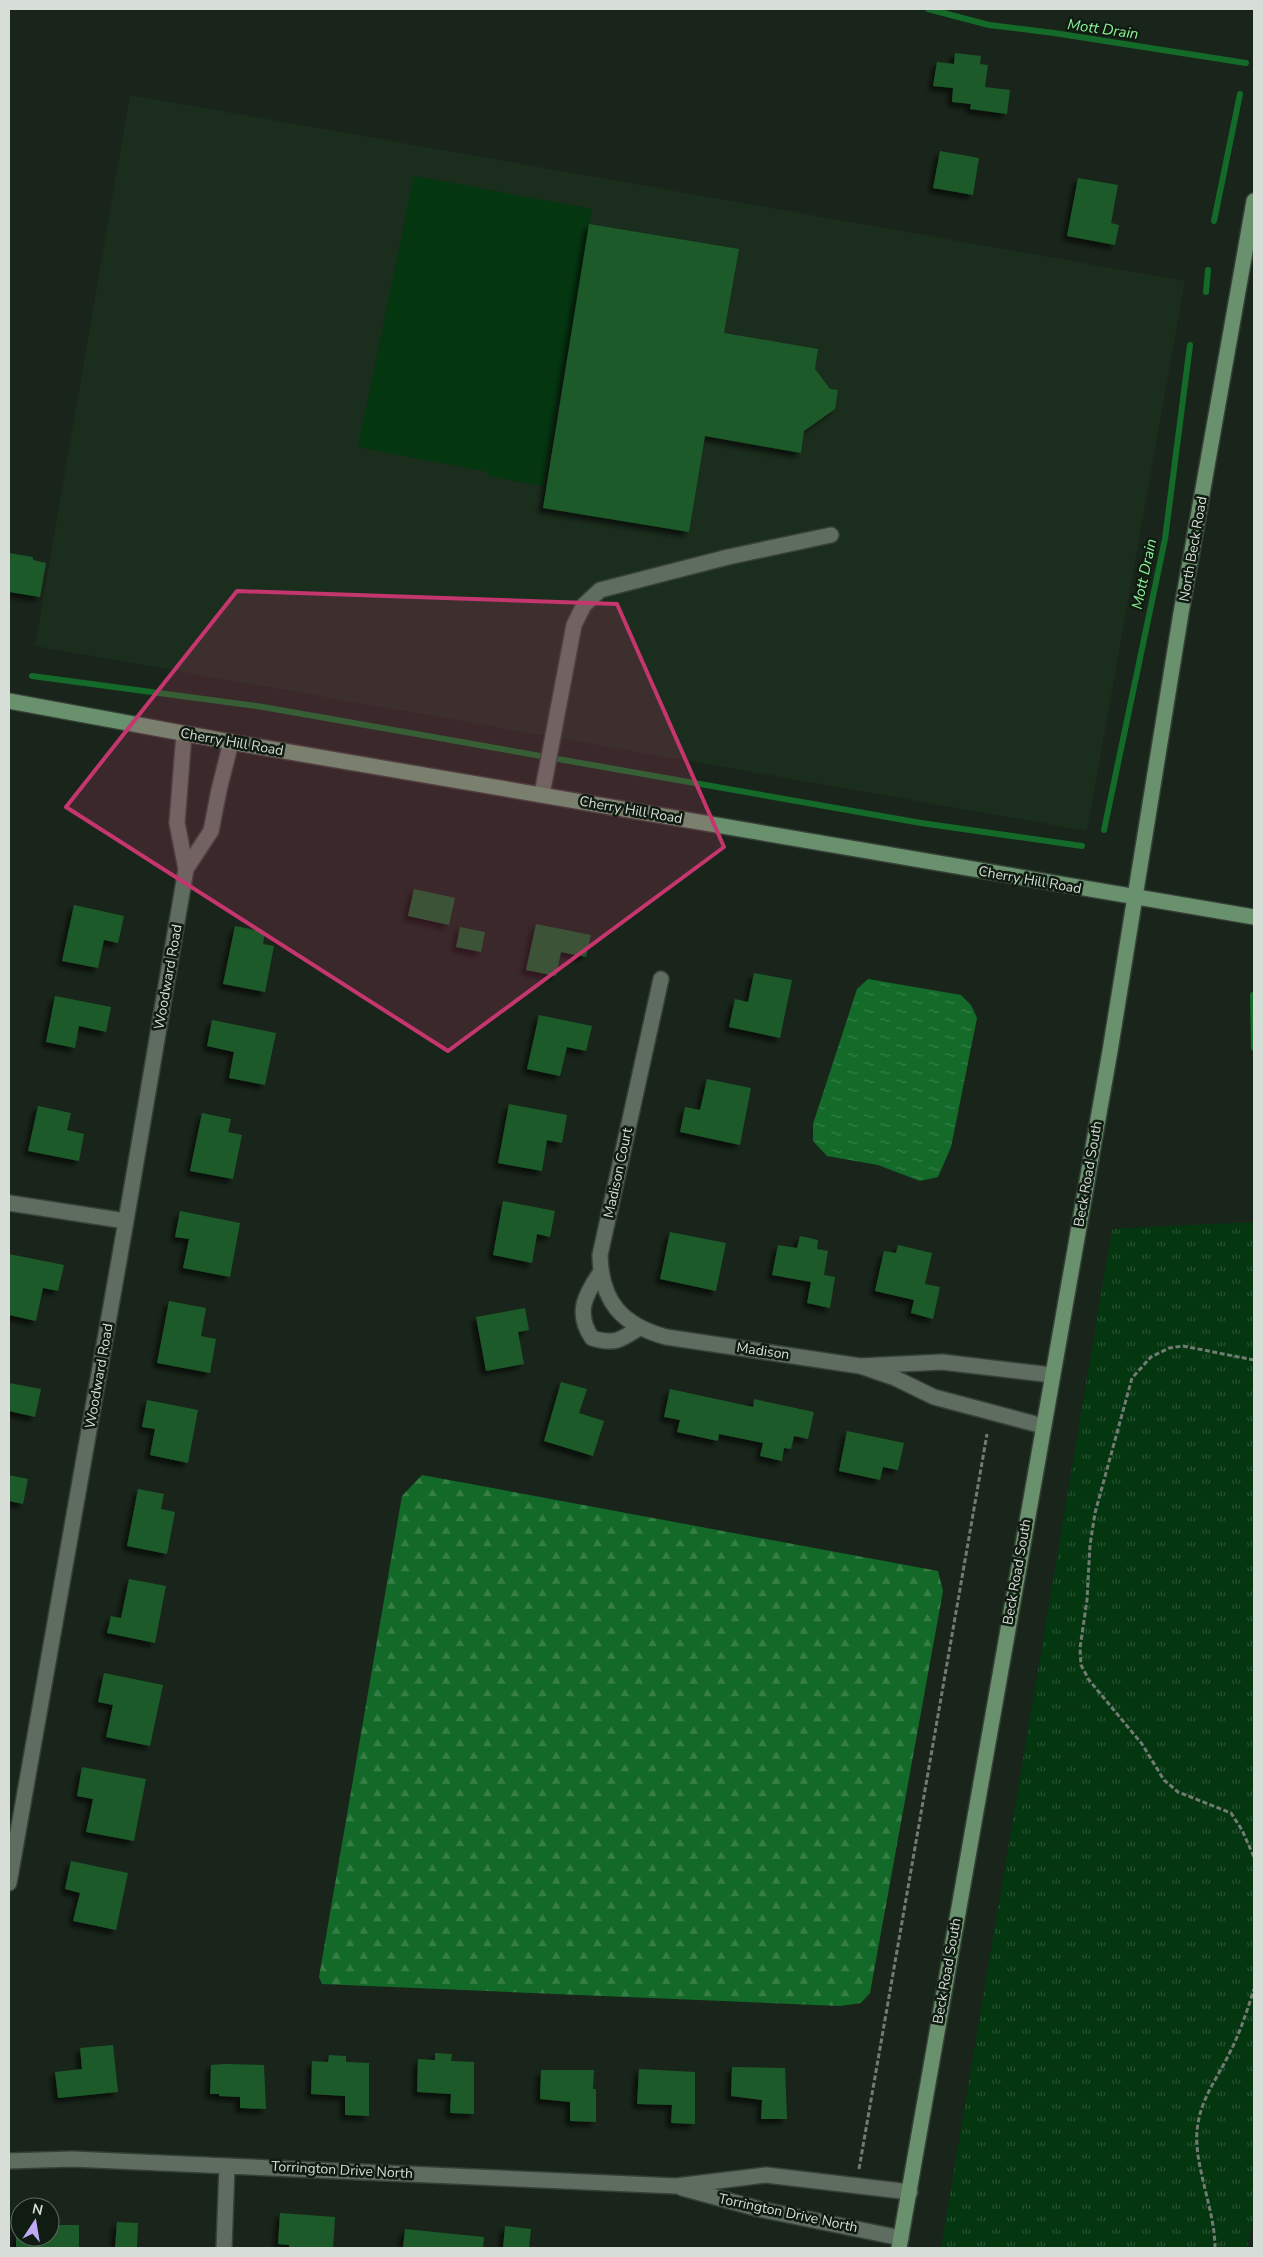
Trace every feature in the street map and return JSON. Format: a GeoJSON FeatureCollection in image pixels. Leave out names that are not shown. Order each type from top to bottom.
{"type":"FeatureCollection","features":[{"type":"Feature","properties":{"kind":"main road","name":"North Beck Road"},"geometry":{"type":"LineString","coordinates":[[1135,897],[1181,613],[1254,201]]}},
{"type":"Feature","properties":{"kind":"main road","name":"Cherry Hill Road"},"geometry":{"type":"LineString","coordinates":[[9,701],[184,734],[1254,917]]}},
{"type":"Feature","properties":{"kind":"main road","name":"Beck Road South"},"geometry":{"type":"LineString","coordinates":[[900,2243],[1110,1051],[1135,897]]}},
{"type":"Feature","properties":{"kind":"street"},"geometry":{"type":"LineString","coordinates":[[542,794],[574,625],[584,605],[600,590],[728,557],[831,535]]}},
{"type":"Feature","properties":{"kind":"street","name":"Woodward Road"},"geometry":{"type":"LineString","coordinates":[[9,1883],[186,869],[177,822],[184,734]]}},
{"type":"Feature","properties":{"kind":"street","name":"Woodward Road"},"geometry":{"type":"LineString","coordinates":[[186,869],[211,830],[218,790],[232,742]]}},
{"type":"Feature","properties":{"kind":"street","name":"Madison Court"},"geometry":{"type":"LineString","coordinates":[[660,978],[600,1256],[600,1273],[605,1289],[615,1308],[627,1320],[640,1328],[666,1337]]}},
{"type":"Feature","properties":{"kind":"street"},"geometry":{"type":"LineString","coordinates":[[9,1203],[126,1221]]}},
{"type":"Feature","properties":{"kind":"street"},"geometry":{"type":"LineString","coordinates":[[600,1273],[590,1287],[584,1304],[582,1320],[592,1338],[604,1342],[621,1340],[640,1328]]}},
{"type":"Feature","properties":{"kind":"street","name":"Madison"},"geometry":{"type":"LineString","coordinates":[[666,1337],[860,1366],[895,1378],[934,1397],[1043,1426]]}},
{"type":"Feature","properties":{"kind":"street","name":"Madison"},"geometry":{"type":"LineString","coordinates":[[860,1366],[942,1362],[1052,1374]]}},
{"type":"Feature","properties":{"kind":"street","name":"Torrington Drive North"},"geometry":{"type":"LineString","coordinates":[[9,2161],[72,2158],[676,2186],[766,2175],[910,2192]]}},
{"type":"Feature","properties":{"kind":"street"},"geometry":{"type":"LineString","coordinates":[[224,2248],[227,2166]]}},
{"type":"Feature","properties":{"kind":"street","name":"Torrington Drive North"},"geometry":{"type":"LineString","coordinates":[[676,2186],[759,2209],[900,2243]]}},
{"type":"Feature","properties":{"kind":"path"},"geometry":{"type":"LineString","coordinates":[[1254,1360],[1197,1347],[1176,1347],[1151,1357],[1139,1367],[1132,1378],[1095,1513],[1090,1545],[1087,1600],[1080,1648],[1081,1665],[1089,1680],[1142,1744],[1164,1780],[1178,1792],[1231,1813],[1242,1830],[1254,1857]]}},
{"type":"Feature","properties":{"kind":"path"},"geometry":{"type":"LineString","coordinates":[[859,2172],[987,1434]]}},
{"type":"Feature","properties":{"kind":"path"},"geometry":{"type":"LineString","coordinates":[[1215,2248],[1215,2227],[1199,2154],[1197,2132],[1208,2089],[1238,2035],[1254,1989]]}},
{"type":"Feature","properties":{"kind":"highlighted area"},"geometry":{"type":"Polygon","coordinates":[[[237,591],[617,604],[724,847],[448,1051],[66,807],[237,591]]]}},
{"type":"Feature","properties":{"kind":"shaded area"},"geometry":{"type":"Polygon","coordinates":[[[130,95],[1185,281],[1087,831],[35,646],[130,95]]]}},
{"type":"Feature","properties":{"kind":"green space"},"geometry":{"type":"Polygon","coordinates":[[[414,176],[592,209],[543,486],[488,476],[488,472],[358,447],[414,176]]]}},
{"type":"Feature","properties":{"kind":"green space"},"geometry":{"type":"Polygon","coordinates":[[[1254,1222],[1254,2215],[1247,2248],[941,2248],[1112,1229],[1254,1222]]]}},
{"type":"Feature","properties":{"kind":"green space"},"geometry":{"type":"Polygon","coordinates":[[[422,1475],[938,1571],[943,1591],[870,1993],[861,2003],[840,2006],[322,1984],[319,1977],[402,1496],[422,1475]]]}},
{"type":"Feature","properties":{"kind":"water"},"geometry":{"type":"Polygon","coordinates":[[[868,979],[961,995],[971,1005],[977,1018],[951,1147],[938,1177],[920,1181],[878,1165],[827,1156],[813,1141],[813,1124],[857,989],[868,979]]]}},
{"type":"Feature","properties":{"kind":"building"},"geometry":{"type":"Polygon","coordinates":[[[955,53],[981,56],[980,64],[988,65],[985,87],[1010,90],[1007,114],[970,109],[971,104],[952,102],[953,88],[933,86],[937,62],[954,64],[955,53]]]}},
{"type":"Feature","properties":{"kind":"building"},"geometry":{"type":"Polygon","coordinates":[[[940,151],[979,158],[973,195],[933,188],[940,151]]]}},
{"type":"Feature","properties":{"kind":"building"},"geometry":{"type":"Polygon","coordinates":[[[1078,178],[1118,185],[1111,223],[1119,225],[1115,245],[1067,236],[1078,178]]]}},
{"type":"Feature","properties":{"kind":"building"},"geometry":{"type":"Polygon","coordinates":[[[589,224],[739,249],[724,333],[818,349],[815,369],[830,389],[838,390],[835,409],[804,431],[801,453],[705,436],[689,532],[543,508],[589,224]]]}},
{"type":"Feature","properties":{"kind":"building"},"geometry":{"type":"Polygon","coordinates":[[[9,553],[33,557],[33,560],[46,563],[40,597],[9,592],[9,553]]]}},
{"type":"Feature","properties":{"kind":"building"},"geometry":{"type":"Polygon","coordinates":[[[414,889],[455,898],[449,925],[408,916],[414,889]]]}},
{"type":"Feature","properties":{"kind":"building"},"geometry":{"type":"Polygon","coordinates":[[[74,905],[124,916],[118,943],[104,940],[98,968],[62,961],[74,905]]]}},
{"type":"Feature","properties":{"kind":"building"},"geometry":{"type":"Polygon","coordinates":[[[536,924],[591,935],[586,957],[561,952],[556,976],[526,970],[536,924]]]}},
{"type":"Feature","properties":{"kind":"building"},"geometry":{"type":"Polygon","coordinates":[[[235,926],[265,932],[263,944],[274,946],[265,992],[223,984],[235,926]]]}},
{"type":"Feature","properties":{"kind":"building"},"geometry":{"type":"Polygon","coordinates":[[[460,927],[485,932],[481,952],[456,947],[460,927]]]}},
{"type":"Feature","properties":{"kind":"building"},"geometry":{"type":"Polygon","coordinates":[[[754,973],[792,980],[780,1038],[729,1027],[735,999],[748,1002],[754,973]]]}},
{"type":"Feature","properties":{"kind":"building"},"geometry":{"type":"Polygon","coordinates":[[[55,996],[111,1007],[106,1032],[79,1026],[75,1048],[46,1042],[55,996]]]}},
{"type":"Feature","properties":{"kind":"building"},"geometry":{"type":"Polygon","coordinates":[[[539,1015],[592,1026],[586,1051],[567,1047],[560,1076],[527,1069],[539,1015]]]}},
{"type":"Feature","properties":{"kind":"building"},"geometry":{"type":"Polygon","coordinates":[[[212,1020],[276,1033],[265,1085],[229,1078],[234,1052],[207,1046],[212,1020]]]}},
{"type":"Feature","properties":{"kind":"building"},"geometry":{"type":"Polygon","coordinates":[[[707,1079],[751,1088],[740,1145],[680,1132],[685,1107],[700,1110],[707,1079]]]}},
{"type":"Feature","properties":{"kind":"building"},"geometry":{"type":"Polygon","coordinates":[[[509,1104],[567,1115],[562,1143],[547,1140],[542,1171],[498,1163],[509,1104]]]}},
{"type":"Feature","properties":{"kind":"building"},"geometry":{"type":"Polygon","coordinates":[[[38,1106],[71,1113],[67,1130],[84,1134],[79,1161],[28,1151],[38,1106]]]}},
{"type":"Feature","properties":{"kind":"building"},"geometry":{"type":"Polygon","coordinates":[[[202,1113],[231,1119],[228,1132],[242,1135],[233,1179],[190,1171],[202,1113]]]}},
{"type":"Feature","properties":{"kind":"building"},"geometry":{"type":"Polygon","coordinates":[[[503,1201],[555,1211],[550,1237],[537,1234],[532,1263],[493,1255],[503,1201]]]}},
{"type":"Feature","properties":{"kind":"building"},"geometry":{"type":"Polygon","coordinates":[[[180,1211],[240,1223],[230,1277],[183,1268],[189,1239],[175,1237],[180,1211]]]}},
{"type":"Feature","properties":{"kind":"building"},"geometry":{"type":"Polygon","coordinates":[[[670,1232],[726,1243],[716,1291],[660,1279],[670,1232]]]}},
{"type":"Feature","properties":{"kind":"building"},"geometry":{"type":"Polygon","coordinates":[[[800,1236],[818,1240],[817,1249],[828,1251],[824,1275],[835,1277],[830,1308],[807,1303],[811,1282],[772,1275],[778,1245],[797,1248],[800,1236]]]}},
{"type":"Feature","properties":{"kind":"building"},"geometry":{"type":"Polygon","coordinates":[[[898,1245],[932,1253],[925,1284],[940,1287],[933,1319],[911,1313],[914,1300],[875,1291],[884,1251],[896,1253],[898,1245]]]}},
{"type":"Feature","properties":{"kind":"building"},"geometry":{"type":"Polygon","coordinates":[[[9,1254],[64,1265],[58,1291],[43,1288],[36,1321],[9,1315],[9,1254]]]}},
{"type":"Feature","properties":{"kind":"building"},"geometry":{"type":"Polygon","coordinates":[[[169,1301],[206,1308],[201,1336],[216,1339],[210,1373],[157,1363],[169,1301]]]}},
{"type":"Feature","properties":{"kind":"building"},"geometry":{"type":"Polygon","coordinates":[[[525,1308],[529,1330],[518,1332],[524,1364],[486,1371],[476,1317],[525,1308]]]}},
{"type":"Feature","properties":{"kind":"building"},"geometry":{"type":"Polygon","coordinates":[[[561,1382],[587,1389],[579,1413],[604,1421],[593,1456],[544,1441],[561,1382]]]}},
{"type":"Feature","properties":{"kind":"building"},"geometry":{"type":"Polygon","coordinates":[[[9,1383],[41,1389],[35,1417],[9,1411],[9,1383]]]}},
{"type":"Feature","properties":{"kind":"building"},"geometry":{"type":"Polygon","coordinates":[[[670,1389],[753,1407],[754,1399],[814,1412],[808,1439],[794,1436],[791,1449],[784,1448],[782,1461],[760,1456],[763,1443],[719,1434],[718,1441],[677,1432],[680,1420],[664,1417],[670,1389]]]}},
{"type":"Feature","properties":{"kind":"building"},"geometry":{"type":"Polygon","coordinates":[[[147,1400],[198,1410],[188,1463],[150,1455],[155,1429],[142,1427],[147,1400]]]}},
{"type":"Feature","properties":{"kind":"building"},"geometry":{"type":"Polygon","coordinates":[[[847,1431],[904,1443],[898,1470],[883,1467],[880,1480],[839,1471],[847,1431]]]}},
{"type":"Feature","properties":{"kind":"building"},"geometry":{"type":"Polygon","coordinates":[[[9,1475],[28,1479],[23,1504],[9,1501],[9,1475]]]}},
{"type":"Feature","properties":{"kind":"building"},"geometry":{"type":"Polygon","coordinates":[[[138,1489],[164,1494],[161,1509],[175,1512],[167,1554],[127,1546],[138,1489]]]}},
{"type":"Feature","properties":{"kind":"building"},"geometry":{"type":"Polygon","coordinates":[[[129,1579],[166,1586],[155,1643],[107,1633],[111,1616],[121,1618],[129,1579]]]}},
{"type":"Feature","properties":{"kind":"building"},"geometry":{"type":"Polygon","coordinates":[[[104,1673],[163,1685],[150,1746],[106,1737],[113,1705],[98,1702],[104,1673]]]}},
{"type":"Feature","properties":{"kind":"building"},"geometry":{"type":"Polygon","coordinates":[[[82,1767],[146,1779],[134,1841],[86,1832],[93,1799],[77,1796],[82,1767]]]}},
{"type":"Feature","properties":{"kind":"building"},"geometry":{"type":"Polygon","coordinates":[[[71,1861],[128,1873],[116,1930],[73,1921],[80,1893],[65,1889],[71,1861]]]}},
{"type":"Feature","properties":{"kind":"building"},"geometry":{"type":"Polygon","coordinates":[[[113,2045],[118,2092],[58,2098],[55,2072],[82,2069],[80,2048],[113,2045]]]}},
{"type":"Feature","properties":{"kind":"building"},"geometry":{"type":"Polygon","coordinates":[[[435,2053],[452,2054],[451,2061],[474,2062],[474,2114],[450,2113],[451,2094],[417,2092],[418,2059],[435,2060],[435,2053]]]}},
{"type":"Feature","properties":{"kind":"building"},"geometry":{"type":"Polygon","coordinates":[[[329,2055],[346,2056],[346,2062],[369,2063],[369,2116],[345,2115],[345,2096],[311,2094],[312,2061],[328,2062],[329,2055]]]}},
{"type":"Feature","properties":{"kind":"building"},"geometry":{"type":"Polygon","coordinates":[[[211,2065],[264,2065],[266,2109],[240,2108],[240,2097],[210,2094],[211,2065]]]}},
{"type":"Feature","properties":{"kind":"building"},"geometry":{"type":"Polygon","coordinates":[[[732,2067],[785,2068],[787,2119],[761,2119],[762,2100],[731,2096],[732,2067]]]}},
{"type":"Feature","properties":{"kind":"building"},"geometry":{"type":"Polygon","coordinates":[[[639,2069],[695,2072],[695,2124],[671,2123],[672,2105],[637,2104],[639,2069]]]}},
{"type":"Feature","properties":{"kind":"building"},"geometry":{"type":"Polygon","coordinates":[[[541,2070],[594,2070],[593,2089],[596,2089],[596,2122],[570,2121],[570,2102],[540,2099],[541,2070]]]}},
{"type":"Feature","properties":{"kind":"building"},"geometry":{"type":"Polygon","coordinates":[[[280,2213],[335,2217],[333,2248],[289,2248],[289,2245],[278,2244],[280,2213]]]}},
{"type":"Feature","properties":{"kind":"building"},"geometry":{"type":"Polygon","coordinates":[[[117,2222],[138,2223],[137,2248],[115,2248],[117,2222]]]}},
{"type":"Feature","properties":{"kind":"building"},"geometry":{"type":"Polygon","coordinates":[[[60,2225],[79,2225],[79,2248],[16,2248],[60,2247],[60,2225]]]}},
{"type":"Feature","properties":{"kind":"building"},"geometry":{"type":"Polygon","coordinates":[[[505,2226],[531,2229],[529,2248],[503,2248],[505,2226]]]}},
{"type":"Feature","properties":{"kind":"building"},"geometry":{"type":"Polygon","coordinates":[[[405,2229],[484,2237],[483,2248],[403,2248],[405,2229]]]}},
{"type":"Feature","properties":{"kind":"waterway","name":"Mott Drain"},"geometry":{"type":"LineString","coordinates":[[928,9],[989,25],[1054,33],[1246,63]]}},
{"type":"Feature","properties":{"kind":"waterway","name":"Mott Drain"},"geometry":{"type":"LineString","coordinates":[[1214,221],[1240,94]]}},
{"type":"Feature","properties":{"kind":"waterway","name":"Mott Drain"},"geometry":{"type":"LineString","coordinates":[[1206,292],[1208,270]]}},
{"type":"Feature","properties":{"kind":"waterway","name":"Mott Drain"},"geometry":{"type":"LineString","coordinates":[[1104,830],[1165,539],[1190,345]]}},
{"type":"Feature","properties":{"kind":"waterway"},"geometry":{"type":"LineString","coordinates":[[32,676],[263,707],[921,823],[1082,846]]}},
{"type":"Feature","properties":{"kind":"waterway","name":"Mott Drain"},"geometry":{"type":"LineString","coordinates":[[1253,995],[1254,1048]]}}]}
